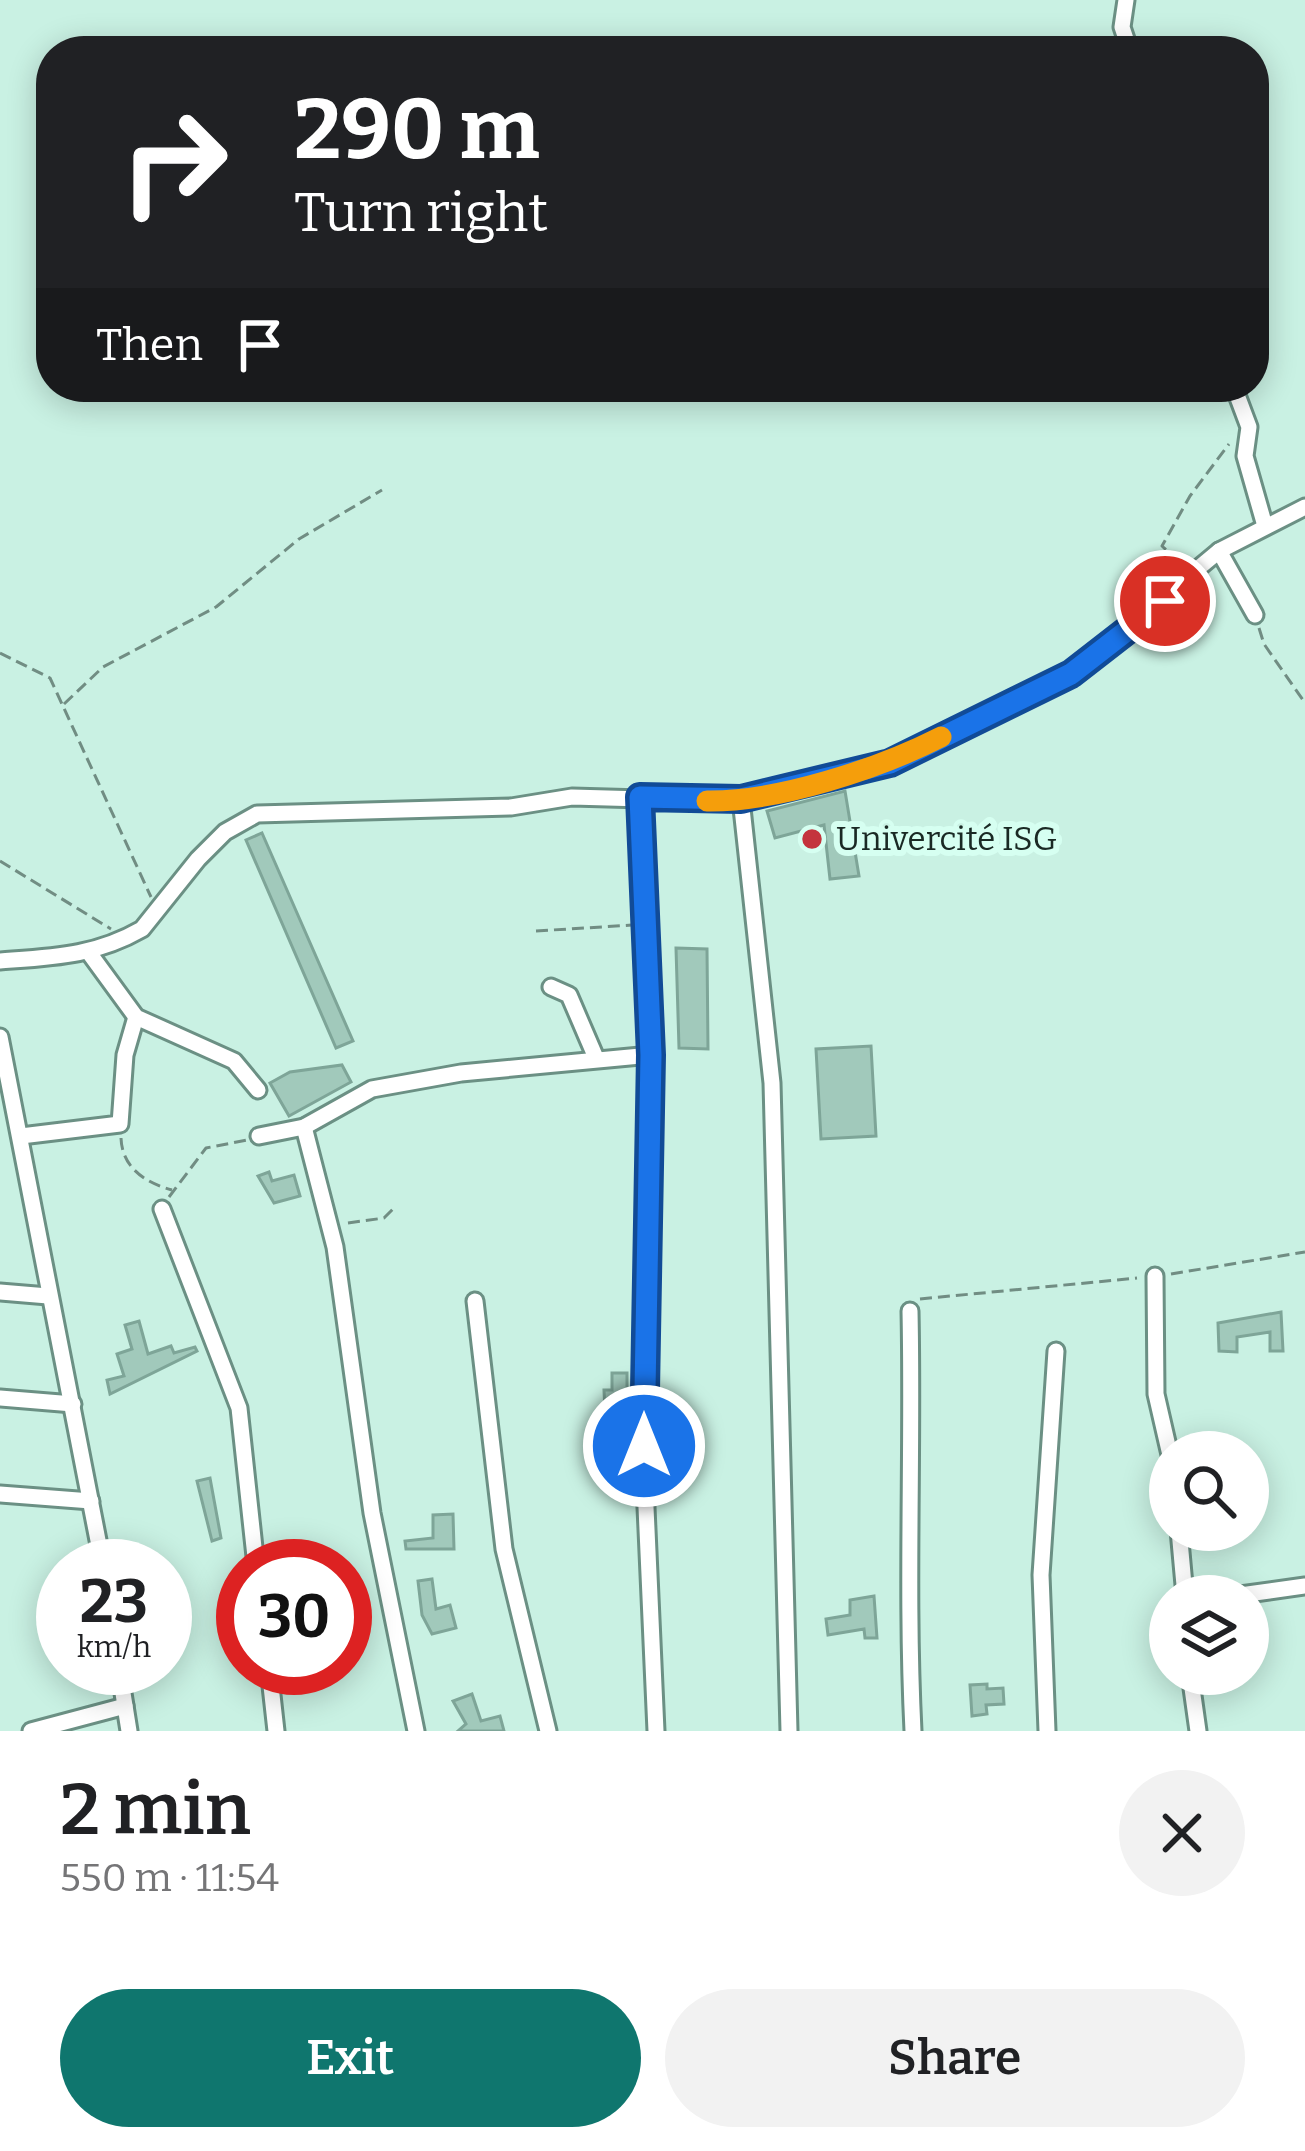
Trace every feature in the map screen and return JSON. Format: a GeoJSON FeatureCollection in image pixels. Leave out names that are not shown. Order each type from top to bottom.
{"type":"FeatureCollection","features":[{"type":"Feature","properties":{"kind":"street"},"geometry":{"type":"LineString","coordinates":[[1125,36],[1126,0]]}},
{"type":"Feature","properties":{"kind":"street"},"geometry":{"type":"LineString","coordinates":[[1240,402],[1249,427],[1245,456],[1265,526]]}},
{"type":"Feature","properties":{"kind":"street"},"geometry":{"type":"LineString","coordinates":[[0,961],[90,954],[125,939],[142,929],[224,832],[256,814],[640,797],[741,799],[890,763],[1071,674],[1219,551],[1305,507]]}},
{"type":"Feature","properties":{"kind":"street"},"geometry":{"type":"LineString","coordinates":[[1219,551],[1256,615]]}},
{"type":"Feature","properties":{"kind":"street"},"geometry":{"type":"LineString","coordinates":[[640,797],[651,1055],[645,1485],[656,1731]]}},
{"type":"Feature","properties":{"kind":"street"},"geometry":{"type":"LineString","coordinates":[[741,799],[772,1083],[789,1731]]}},
{"type":"Feature","properties":{"kind":"street"},"geometry":{"type":"LineString","coordinates":[[90,954],[136,1017],[234,1061],[259,1090]]}},
{"type":"Feature","properties":{"kind":"street"},"geometry":{"type":"LineString","coordinates":[[551,988],[569,995],[596,1058]]}},
{"type":"Feature","properties":{"kind":"street"},"geometry":{"type":"LineString","coordinates":[[21,1136],[121,1124],[125,1055],[136,1017]]}},
{"type":"Feature","properties":{"kind":"street"},"geometry":{"type":"LineString","coordinates":[[0,1037],[98,1539]]}},
{"type":"Feature","properties":{"kind":"street"},"geometry":{"type":"LineString","coordinates":[[259,1136],[304,1127],[372,1089],[596,1058],[651,1055]]}},
{"type":"Feature","properties":{"kind":"street"},"geometry":{"type":"LineString","coordinates":[[304,1127],[328,1223],[372,1513],[416,1731]]}},
{"type":"Feature","properties":{"kind":"street"},"geometry":{"type":"LineString","coordinates":[[162,1209],[239,1408],[253,1539]]}},
{"type":"Feature","properties":{"kind":"street"},"geometry":{"type":"LineString","coordinates":[[1155,1276],[1156,1394],[1164,1431]]}},
{"type":"Feature","properties":{"kind":"street"},"geometry":{"type":"LineString","coordinates":[[0,1292],[48,1296]]}},
{"type":"Feature","properties":{"kind":"street"},"geometry":{"type":"LineString","coordinates":[[475,1301],[504,1550],[548,1731]]}},
{"type":"Feature","properties":{"kind":"street"},"geometry":{"type":"LineString","coordinates":[[910,1311],[912,1517],[907,1615],[913,1731]]}},
{"type":"Feature","properties":{"kind":"street"},"geometry":{"type":"LineString","coordinates":[[1047,1731],[1041,1575],[1056,1352]]}},
{"type":"Feature","properties":{"kind":"street"},"geometry":{"type":"LineString","coordinates":[[0,1398],[73,1404]]}},
{"type":"Feature","properties":{"kind":"street"},"geometry":{"type":"LineString","coordinates":[[0,1494],[91,1501]]}},
{"type":"Feature","properties":{"kind":"street"},"geometry":{"type":"LineString","coordinates":[[1269,1591],[1305,1586]]}},
{"type":"Feature","properties":{"kind":"street"},"geometry":{"type":"LineString","coordinates":[[123,1695],[129,1731]]}},
{"type":"Feature","properties":{"kind":"street"},"geometry":{"type":"LineString","coordinates":[[272,1695],[276,1731]]}},
{"type":"Feature","properties":{"kind":"street"},"geometry":{"type":"LineString","coordinates":[[1193,1695],[1198,1731]]}},
{"type":"Feature","properties":{"kind":"street"},"geometry":{"type":"LineString","coordinates":[[31,1731],[125,1706]]}},
{"type":"Feature","properties":{"kind":"path"},"geometry":{"type":"LineString","coordinates":[[1193,576],[1162,546],[1190,496],[1249,427]]}},
{"type":"Feature","properties":{"kind":"path"},"geometry":{"type":"LineString","coordinates":[[64,704],[103,667],[216,607],[299,539],[382,490]]}},
{"type":"Feature","properties":{"kind":"path"},"geometry":{"type":"LineString","coordinates":[[1256,615],[1264,644],[1305,703]]}},
{"type":"Feature","properties":{"kind":"path"},"geometry":{"type":"LineString","coordinates":[[0,652],[50,678],[156,910]]}},
{"type":"Feature","properties":{"kind":"path"},"geometry":{"type":"LineString","coordinates":[[0,861],[125,939]]}},
{"type":"Feature","properties":{"kind":"path"},"geometry":{"type":"LineString","coordinates":[[536,931],[646,924]]}},
{"type":"Feature","properties":{"kind":"path"},"geometry":{"type":"LineString","coordinates":[[121,1124],[122,1150],[133,1169],[152,1184],[172,1190]]}},
{"type":"Feature","properties":{"kind":"path"},"geometry":{"type":"LineString","coordinates":[[162,1209],[206,1148],[259,1136]]}},
{"type":"Feature","properties":{"kind":"path"},"geometry":{"type":"LineString","coordinates":[[328,1223],[364,1223],[384,1218],[396,1206]]}},
{"type":"Feature","properties":{"kind":"path"},"geometry":{"type":"LineString","coordinates":[[910,1311],[911,1300],[1155,1276],[1305,1252]]}},
{"type":"Feature","properties":{"kind":"building"},"geometry":{"type":"Polygon","coordinates":[[[845,791],[859,876],[830,879],[824,825],[775,838],[767,811],[845,791]]]}},
{"type":"Feature","properties":{"kind":"building"},"geometry":{"type":"Polygon","coordinates":[[[262,833],[353,1041],[336,1048],[246,840],[262,833]]]}},
{"type":"Feature","properties":{"kind":"building"},"geometry":{"type":"Polygon","coordinates":[[[676,948],[707,949],[708,1049],[679,1048],[676,948]]]}},
{"type":"Feature","properties":{"kind":"building"},"geometry":{"type":"Polygon","coordinates":[[[871,1046],[876,1136],[821,1139],[816,1049],[871,1046]]]}},
{"type":"Feature","properties":{"kind":"building"},"geometry":{"type":"Polygon","coordinates":[[[342,1065],[351,1082],[289,1116],[270,1083],[290,1072],[342,1065]]]}},
{"type":"Feature","properties":{"kind":"building"},"geometry":{"type":"Polygon","coordinates":[[[269,1172],[272,1181],[294,1175],[300,1196],[274,1203],[258,1176],[269,1172]]]}},
{"type":"Feature","properties":{"kind":"building"},"geometry":{"type":"Polygon","coordinates":[[[1281,1312],[1283,1351],[1270,1351],[1270,1332],[1237,1337],[1237,1352],[1219,1351],[1218,1323],[1281,1312]]]}},
{"type":"Feature","properties":{"kind":"building"},"geometry":{"type":"Polygon","coordinates":[[[139,1321],[148,1354],[171,1346],[174,1353],[195,1347],[197,1351],[110,1394],[107,1380],[124,1376],[117,1354],[132,1349],[125,1325],[139,1321]]]}},
{"type":"Feature","properties":{"kind":"building"},"geometry":{"type":"Polygon","coordinates":[[[612,1373],[627,1373],[627,1411],[617,1413],[618,1434],[606,1435],[604,1390],[612,1390],[612,1373]]]}},
{"type":"Feature","properties":{"kind":"building"},"geometry":{"type":"Polygon","coordinates":[[[210,1478],[221,1538],[212,1541],[197,1481],[210,1478]]]}},
{"type":"Feature","properties":{"kind":"building"},"geometry":{"type":"Polygon","coordinates":[[[453,1514],[454,1549],[406,1549],[405,1541],[433,1538],[433,1515],[453,1514]]]}},
{"type":"Feature","properties":{"kind":"building"},"geometry":{"type":"Polygon","coordinates":[[[432,1579],[436,1609],[450,1605],[456,1628],[432,1634],[422,1615],[418,1581],[432,1579]]]}},
{"type":"Feature","properties":{"kind":"building"},"geometry":{"type":"Polygon","coordinates":[[[874,1596],[877,1638],[865,1638],[864,1629],[828,1635],[826,1619],[850,1615],[850,1600],[874,1596]]]}},
{"type":"Feature","properties":{"kind":"building"},"geometry":{"type":"Polygon","coordinates":[[[987,1684],[987,1689],[1003,1688],[1004,1704],[986,1705],[987,1714],[972,1716],[970,1685],[987,1684]]]}},
{"type":"Feature","properties":{"kind":"building"},"geometry":{"type":"Polygon","coordinates":[[[472,1694],[481,1721],[500,1716],[504,1731],[458,1731],[466,1724],[453,1701],[472,1694]]]}},
{"type":"Feature","properties":{"kind":"slow traffic"},"geometry":{"type":"LineString","coordinates":[[707,801],[741,799],[890,763],[941,737]]}},
{"type":"Feature","properties":{"kind":"place","name":"Univercité ISG"},"geometry":{"type":"Point","coordinates":[812,839]}},
{"type":"Feature","properties":{"kind":"route"},"geometry":{"type":"LineString","coordinates":[[644,1446],[651,1055],[640,797],[741,799],[890,763],[1071,674],[1165,601]]}}]}
